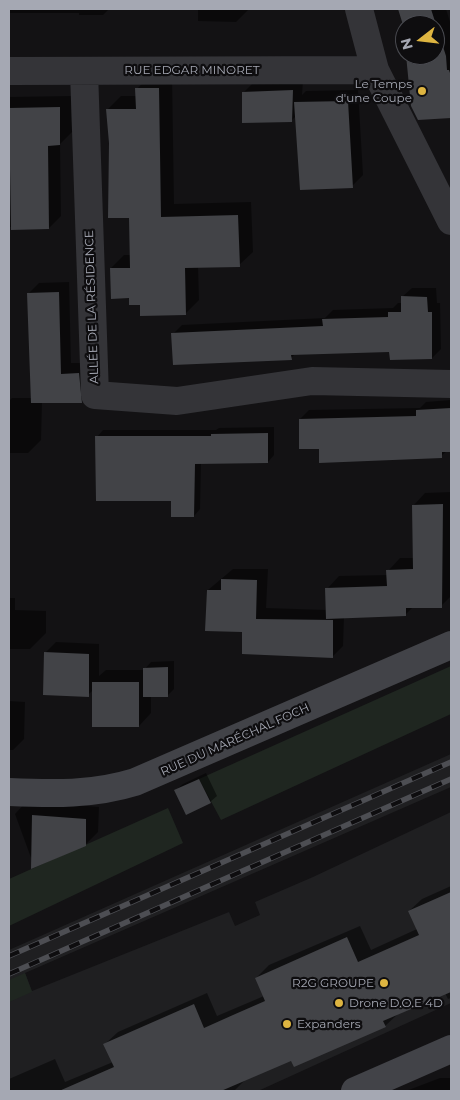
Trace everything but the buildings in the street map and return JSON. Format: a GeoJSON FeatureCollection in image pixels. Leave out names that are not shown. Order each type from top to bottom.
{"type":"FeatureCollection","features":[{"type":"Feature","properties":{"kind":"street"},"geometry":{"type":"LineString","coordinates":[[359,9],[375,70],[451,221]]}},
{"type":"Feature","properties":{"kind":"street","name":"RUE EDGAR MINORET"},"geometry":{"type":"LineString","coordinates":[[9,71],[375,70]]}},
{"type":"Feature","properties":{"kind":"street","name":"ALLÉE DE LA RÉSIDENCE"},"geometry":{"type":"LineString","coordinates":[[84,71],[95,395],[177,401],[312,382],[451,384]]}},
{"type":"Feature","properties":{"kind":"street","name":"RUE DU MARÉCHAL FOCH"},"geometry":{"type":"LineString","coordinates":[[9,792],[57,795],[107,790],[135,782],[451,645]]}},
{"type":"Feature","properties":{"kind":"street"},"geometry":{"type":"LineString","coordinates":[[355,1091],[451,1049]]}},
{"type":"Feature","properties":{"kind":"shaded area"},"geometry":{"type":"Polygon","coordinates":[[[451,666],[451,714],[221,820],[199,779],[451,666]]]}},
{"type":"Feature","properties":{"kind":"shaded area"},"geometry":{"type":"Polygon","coordinates":[[[451,754],[451,787],[25,973],[32,991],[229,912],[235,926],[260,915],[255,902],[451,812],[451,1003],[258,1091],[9,1091],[9,950],[451,754]]]}},
{"type":"Feature","properties":{"kind":"shaded area"},"geometry":{"type":"Polygon","coordinates":[[[168,808],[183,843],[9,926],[9,879],[168,808]]]}},
{"type":"Feature","properties":{"kind":"shaded area"},"geometry":{"type":"Polygon","coordinates":[[[25,973],[32,992],[9,1002],[9,980],[25,973]]]}},
{"type":"Feature","properties":{"kind":"railway"},"geometry":{"type":"LineString","coordinates":[[9,956],[451,762]]}},
{"type":"Feature","properties":{"kind":"railway"},"geometry":{"type":"LineString","coordinates":[[9,974],[451,779]]}},
{"type":"Feature","properties":{"kind":"place","name":"Le Temps d'une Coupe"},"geometry":{"type":"Point","coordinates":[422,91]}},
{"type":"Feature","properties":{"kind":"place","name":"R2G GROUPE"},"geometry":{"type":"Point","coordinates":[384,983]}},
{"type":"Feature","properties":{"kind":"place","name":"Drone D.O.E 4D"},"geometry":{"type":"Point","coordinates":[339,1003]}},
{"type":"Feature","properties":{"kind":"place","name":"Expanders"},"geometry":{"type":"Point","coordinates":[287,1024]}}]}
